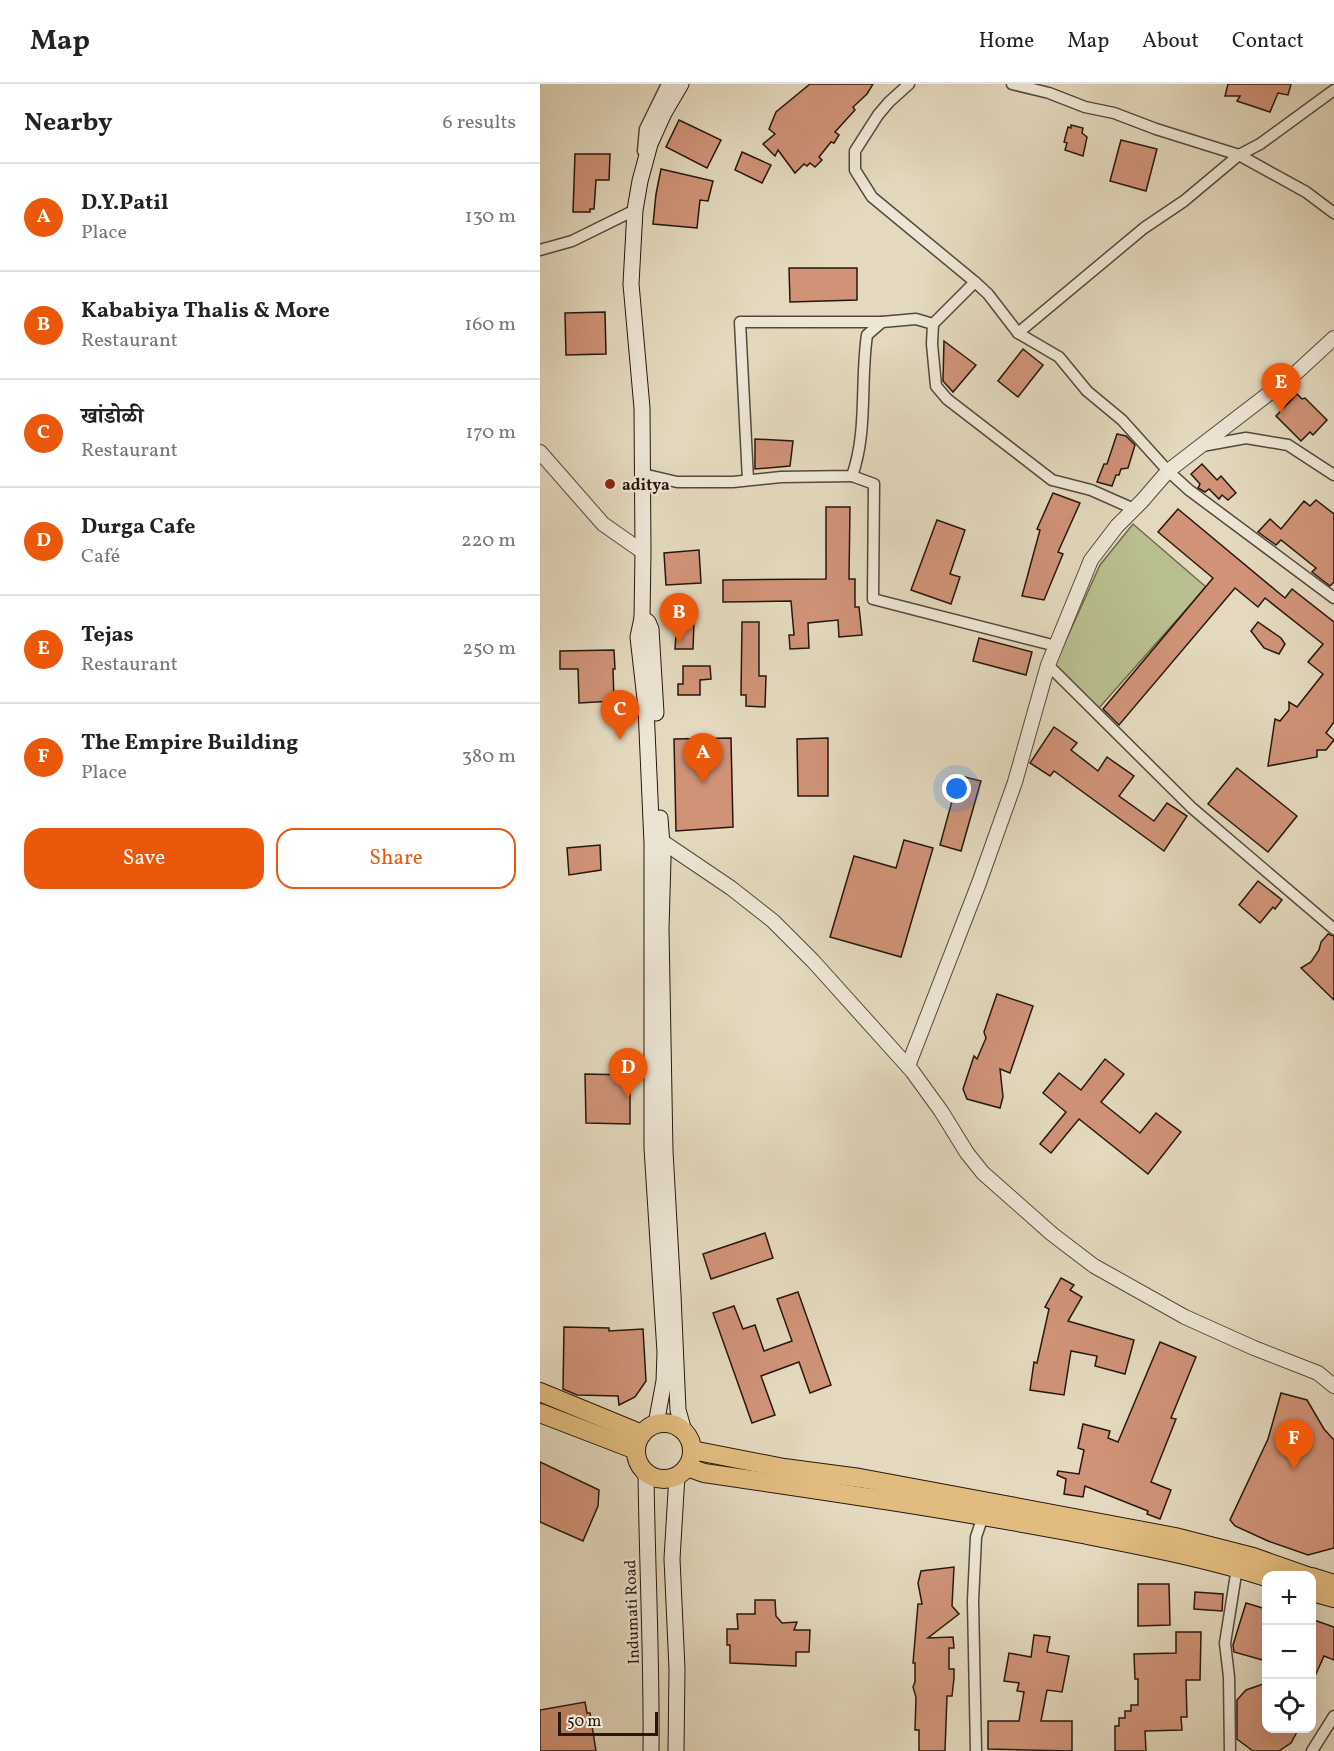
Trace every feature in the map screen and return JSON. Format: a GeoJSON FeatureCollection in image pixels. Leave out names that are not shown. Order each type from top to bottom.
{"type":"FeatureCollection","features":[{"type":"Feature","properties":{"kind":"main road"},"geometry":{"type":"LineString","coordinates":[[681,84],[650,144],[640,181],[635,210],[632,284],[642,408],[642,618],[648,622],[651,629],[658,793],[652,1148],[665,1352],[664,1381],[645,1436],[639,1464],[655,1477],[666,1478],[685,1464],[784,1468],[860,1479],[1174,1537],[1253,1557],[1295,1571]]}},
{"type":"Feature","properties":{"kind":"main road"},"geometry":{"type":"LineString","coordinates":[[657,843],[665,1151],[678,1410],[684,1431]]}},
{"type":"Feature","properties":{"kind":"main road"},"geometry":{"type":"LineString","coordinates":[[540,1392],[645,1436]]}},
{"type":"Feature","properties":{"kind":"main road"},"geometry":{"type":"LineString","coordinates":[[540,1413],[645,1436],[666,1423],[675,1425],[690,1438],[672,1558],[677,1669],[676,1751]]}},
{"type":"Feature","properties":{"kind":"main road"},"geometry":{"type":"LineString","coordinates":[[685,1464],[704,1473],[983,1516],[1192,1555],[1262,1576]]}},
{"type":"Feature","properties":{"kind":"main road","name":"Indumati Road"},"geometry":{"type":"LineString","coordinates":[[646,1472],[651,1751]]}},
{"type":"Feature","properties":{"kind":"main road"},"geometry":{"type":"LineString","coordinates":[[1316,1579],[1334,1584]]}},
{"type":"Feature","properties":{"kind":"main road"},"geometry":{"type":"LineString","coordinates":[[1316,1593],[1334,1598]]}},
{"type":"Feature","properties":{"kind":"street"},"geometry":{"type":"LineString","coordinates":[[640,181],[645,129],[667,84]]}},
{"type":"Feature","properties":{"kind":"street"},"geometry":{"type":"LineString","coordinates":[[909,84],[889,102],[855,151],[855,170],[872,197],[988,294],[1018,333],[1059,357],[1087,391],[1122,420],[1168,471],[1189,490],[1334,598]]}},
{"type":"Feature","properties":{"kind":"street"},"geometry":{"type":"LineString","coordinates":[[1012,84],[1049,93],[1085,107],[1114,113],[1239,155],[1306,192],[1334,213]]}},
{"type":"Feature","properties":{"kind":"street"},"geometry":{"type":"LineString","coordinates":[[1018,333],[1144,228],[1184,201],[1239,155],[1260,144],[1334,90]]}},
{"type":"Feature","properties":{"kind":"street"},"geometry":{"type":"LineString","coordinates":[[540,250],[572,241],[635,210]]}},
{"type":"Feature","properties":{"kind":"street"},"geometry":{"type":"LineString","coordinates":[[975,282],[933,324],[932,344],[936,387],[947,399],[1052,480],[1091,490],[1134,509]]}},
{"type":"Feature","properties":{"kind":"street"},"geometry":{"type":"LineString","coordinates":[[748,480],[740,322],[882,322],[916,319],[933,324]]}},
{"type":"Feature","properties":{"kind":"street"},"geometry":{"type":"LineString","coordinates":[[852,476],[860,455],[863,359],[867,335],[882,322]]}},
{"type":"Feature","properties":{"kind":"street"},"geometry":{"type":"LineString","coordinates":[[908,1066],[1012,792],[1048,665],[1091,560],[1117,526],[1168,471],[1297,372],[1334,338]]}},
{"type":"Feature","properties":{"kind":"street"},"geometry":{"type":"LineString","coordinates":[[1202,446],[1246,438],[1288,445],[1334,475]]}},
{"type":"Feature","properties":{"kind":"street"},"geometry":{"type":"LineString","coordinates":[[540,452],[603,524],[643,552]]}},
{"type":"Feature","properties":{"kind":"street"},"geometry":{"type":"LineString","coordinates":[[643,474],[677,482],[852,476],[874,484],[873,599],[1056,646]]}},
{"type":"Feature","properties":{"kind":"street"},"geometry":{"type":"LineString","coordinates":[[1048,665],[1192,808],[1334,928]]}},
{"type":"Feature","properties":{"kind":"street"},"geometry":{"type":"LineString","coordinates":[[657,843],[731,888],[773,921],[813,961],[908,1066],[983,1173],[1052,1234],[1094,1266],[1185,1317],[1317,1373],[1334,1386]]}},
{"type":"Feature","properties":{"kind":"street"},"geometry":{"type":"LineString","coordinates":[[976,1751],[973,1601],[976,1537],[983,1516]]}},
{"type":"Feature","properties":{"kind":"street"},"geometry":{"type":"LineString","coordinates":[[1230,1751],[1229,1677],[1224,1643],[1237,1568]]}},
{"type":"Feature","properties":{"kind":"street"},"geometry":{"type":"LineString","coordinates":[[1312,1751],[1334,1716]]}},
{"type":"Feature","properties":{"kind":"green space"},"geometry":{"type":"Polygon","coordinates":[[[1133,524],[1206,587],[1099,708],[1053,669],[1100,565],[1133,524]]]}},
{"type":"Feature","properties":{"kind":"building"},"geometry":{"type":"Polygon","coordinates":[[[810,84],[873,84],[867,94],[853,107],[855,110],[835,132],[839,135],[819,157],[822,160],[815,167],[810,163],[807,166],[804,164],[795,173],[778,150],[775,156],[763,144],[775,134],[769,129],[776,112],[810,84]]]}},
{"type":"Feature","properties":{"kind":"building"},"geometry":{"type":"Polygon","coordinates":[[[1228,84],[1291,84],[1288,95],[1278,93],[1270,112],[1237,101],[1240,96],[1225,96],[1228,84]]]}},
{"type":"Feature","properties":{"kind":"building"},"geometry":{"type":"Polygon","coordinates":[[[679,120],[721,140],[707,168],[666,147],[679,120]]]}},
{"type":"Feature","properties":{"kind":"building"},"geometry":{"type":"Polygon","coordinates":[[[1071,125],[1083,128],[1082,133],[1087,137],[1083,156],[1065,150],[1067,143],[1064,142],[1068,127],[1071,128],[1071,125]]]}},
{"type":"Feature","properties":{"kind":"building"},"geometry":{"type":"Polygon","coordinates":[[[1121,140],[1157,149],[1146,191],[1110,181],[1121,140]]]}},
{"type":"Feature","properties":{"kind":"building"},"geometry":{"type":"Polygon","coordinates":[[[742,152],[771,165],[762,183],[735,170],[742,152]]]}},
{"type":"Feature","properties":{"kind":"building"},"geometry":{"type":"Polygon","coordinates":[[[575,154],[610,154],[609,180],[596,180],[594,209],[590,209],[590,212],[573,212],[575,154]]]}},
{"type":"Feature","properties":{"kind":"building"},"geometry":{"type":"Polygon","coordinates":[[[661,169],[713,181],[708,201],[700,200],[697,228],[653,224],[661,169]]]}},
{"type":"Feature","properties":{"kind":"building"},"geometry":{"type":"Polygon","coordinates":[[[789,268],[857,268],[857,300],[790,302],[789,268]]]}},
{"type":"Feature","properties":{"kind":"building"},"geometry":{"type":"Polygon","coordinates":[[[605,312],[606,354],[566,355],[565,313],[605,312]]]}},
{"type":"Feature","properties":{"kind":"building"},"geometry":{"type":"Polygon","coordinates":[[[944,341],[976,365],[953,392],[943,381],[944,341]]]}},
{"type":"Feature","properties":{"kind":"building"},"geometry":{"type":"Polygon","coordinates":[[[1023,349],[1043,365],[1018,397],[998,381],[1023,349]]]}},
{"type":"Feature","properties":{"kind":"building"},"geometry":{"type":"Polygon","coordinates":[[[1297,394],[1302,399],[1305,398],[1327,420],[1313,435],[1310,432],[1301,441],[1276,416],[1297,394]]]}},
{"type":"Feature","properties":{"kind":"building"},"geometry":{"type":"Polygon","coordinates":[[[1117,434],[1126,436],[1135,445],[1128,468],[1121,469],[1112,486],[1097,482],[1104,464],[1107,464],[1117,434]]]}},
{"type":"Feature","properties":{"kind":"building"},"geometry":{"type":"Polygon","coordinates":[[[755,439],[793,441],[790,466],[755,469],[755,439]]]}},
{"type":"Feature","properties":{"kind":"building"},"geometry":{"type":"Polygon","coordinates":[[[1202,464],[1217,480],[1221,476],[1236,493],[1228,500],[1222,495],[1219,499],[1209,489],[1205,492],[1198,488],[1200,484],[1191,474],[1202,464]]]}},
{"type":"Feature","properties":{"kind":"building"},"geometry":{"type":"Polygon","coordinates":[[[1053,493],[1080,503],[1058,552],[1063,554],[1044,600],[1022,596],[1040,530],[1037,529],[1053,493]]]}},
{"type":"Feature","properties":{"kind":"building"},"geometry":{"type":"Polygon","coordinates":[[[1316,500],[1334,514],[1334,582],[1330,586],[1312,572],[1316,568],[1281,540],[1276,545],[1258,532],[1270,519],[1281,529],[1304,501],[1310,506],[1316,500]]]}},
{"type":"Feature","properties":{"kind":"building"},"geometry":{"type":"Polygon","coordinates":[[[826,507],[850,507],[849,579],[855,579],[855,607],[859,607],[862,635],[839,637],[838,620],[808,623],[809,648],[790,649],[789,635],[794,635],[791,601],[723,602],[723,580],[826,579],[826,507]]]}},
{"type":"Feature","properties":{"kind":"building"},"geometry":{"type":"Polygon","coordinates":[[[1178,509],[1285,598],[1292,589],[1334,622],[1334,722],[1326,733],[1334,740],[1326,750],[1317,750],[1317,757],[1268,766],[1275,719],[1280,721],[1289,710],[1289,702],[1297,707],[1323,674],[1308,662],[1323,644],[1265,598],[1258,607],[1235,588],[1119,725],[1103,709],[1213,578],[1158,532],[1178,509]]]}},
{"type":"Feature","properties":{"kind":"building"},"geometry":{"type":"Polygon","coordinates":[[[937,520],[965,530],[950,574],[960,577],[951,604],[911,590],[937,520]]]}},
{"type":"Feature","properties":{"kind":"building"},"geometry":{"type":"Polygon","coordinates":[[[699,550],[701,583],[666,585],[664,553],[699,550]]]}},
{"type":"Feature","properties":{"kind":"building"},"geometry":{"type":"Polygon","coordinates":[[[677,621],[694,621],[693,649],[675,649],[677,621]]]}},
{"type":"Feature","properties":{"kind":"building"},"geometry":{"type":"Polygon","coordinates":[[[742,622],[759,622],[759,676],[766,676],[765,707],[746,706],[746,695],[741,695],[742,622]]]}},
{"type":"Feature","properties":{"kind":"building"},"geometry":{"type":"Polygon","coordinates":[[[1258,622],[1281,638],[1285,644],[1279,654],[1264,648],[1251,631],[1258,622]]]}},
{"type":"Feature","properties":{"kind":"building"},"geometry":{"type":"Polygon","coordinates":[[[979,638],[1032,652],[1026,675],[973,661],[979,638]]]}},
{"type":"Feature","properties":{"kind":"building"},"geometry":{"type":"Polygon","coordinates":[[[614,650],[614,701],[579,703],[578,669],[560,669],[560,651],[614,650]]]}},
{"type":"Feature","properties":{"kind":"building"},"geometry":{"type":"Polygon","coordinates":[[[683,666],[710,666],[711,679],[700,680],[700,695],[678,695],[678,684],[683,684],[683,666]]]}},
{"type":"Feature","properties":{"kind":"building"},"geometry":{"type":"Polygon","coordinates":[[[1054,727],[1077,743],[1071,750],[1098,771],[1107,757],[1134,776],[1119,796],[1154,821],[1167,803],[1187,816],[1164,851],[1054,771],[1050,776],[1030,763],[1054,727]]]}},
{"type":"Feature","properties":{"kind":"building"},"geometry":{"type":"Polygon","coordinates":[[[731,738],[733,827],[676,831],[674,739],[731,738]]]}},
{"type":"Feature","properties":{"kind":"building"},"geometry":{"type":"Polygon","coordinates":[[[828,738],[828,796],[798,796],[797,739],[828,738]]]}},
{"type":"Feature","properties":{"kind":"building"},"geometry":{"type":"Polygon","coordinates":[[[1237,768],[1297,816],[1268,852],[1208,804],[1237,768]]]}},
{"type":"Feature","properties":{"kind":"building"},"geometry":{"type":"Polygon","coordinates":[[[965,777],[981,781],[961,851],[940,845],[952,801],[958,802],[965,777]]]}},
{"type":"Feature","properties":{"kind":"building"},"geometry":{"type":"Polygon","coordinates":[[[904,840],[933,848],[901,957],[830,937],[854,856],[896,868],[904,840]]]}},
{"type":"Feature","properties":{"kind":"building"},"geometry":{"type":"Polygon","coordinates":[[[600,845],[601,870],[569,875],[567,848],[600,845]]]}},
{"type":"Feature","properties":{"kind":"building"},"geometry":{"type":"Polygon","coordinates":[[[1258,881],[1282,900],[1260,923],[1239,905],[1258,881]]]}},
{"type":"Feature","properties":{"kind":"building"},"geometry":{"type":"Polygon","coordinates":[[[1328,934],[1334,936],[1334,1000],[1301,968],[1311,962],[1321,942],[1328,934]]]}},
{"type":"Feature","properties":{"kind":"building"},"geometry":{"type":"Polygon","coordinates":[[[997,994],[1033,1006],[1010,1073],[1000,1069],[1003,1097],[1000,1108],[967,1099],[963,1089],[974,1056],[977,1059],[986,1038],[984,1032],[997,994]]]}},
{"type":"Feature","properties":{"kind":"building"},"geometry":{"type":"Polygon","coordinates":[[[1105,1059],[1124,1074],[1101,1102],[1140,1133],[1156,1113],[1181,1132],[1148,1174],[1079,1119],[1051,1153],[1040,1144],[1066,1112],[1043,1093],[1059,1073],[1081,1090],[1105,1059]]]}},
{"type":"Feature","properties":{"kind":"building"},"geometry":{"type":"Polygon","coordinates":[[[585,1074],[630,1075],[630,1124],[586,1123],[585,1074]]]}},
{"type":"Feature","properties":{"kind":"building"},"geometry":{"type":"Polygon","coordinates":[[[765,1233],[773,1258],[711,1279],[703,1254],[765,1233]]]}},
{"type":"Feature","properties":{"kind":"building"},"geometry":{"type":"Polygon","coordinates":[[[1061,1278],[1074,1285],[1070,1290],[1082,1297],[1068,1321],[1134,1340],[1125,1374],[1095,1366],[1097,1356],[1071,1351],[1064,1395],[1030,1390],[1034,1362],[1037,1363],[1049,1309],[1045,1307],[1061,1278]]]}},
{"type":"Feature","properties":{"kind":"building"},"geometry":{"type":"Polygon","coordinates":[[[798,1292],[831,1385],[810,1393],[799,1362],[761,1376],[775,1415],[752,1423],[713,1313],[734,1306],[743,1329],[755,1325],[764,1351],[792,1341],[777,1299],[798,1292]]]}},
{"type":"Feature","properties":{"kind":"building"},"geometry":{"type":"Polygon","coordinates":[[[564,1327],[609,1328],[609,1331],[643,1329],[646,1381],[635,1397],[619,1405],[618,1396],[577,1395],[563,1389],[564,1327]]]}},
{"type":"Feature","properties":{"kind":"building"},"geometry":{"type":"Polygon","coordinates":[[[1160,1342],[1196,1357],[1171,1418],[1176,1419],[1151,1482],[1171,1490],[1160,1519],[1147,1514],[1148,1511],[1085,1486],[1083,1497],[1064,1494],[1066,1479],[1057,1475],[1058,1471],[1079,1474],[1084,1450],[1078,1448],[1083,1424],[1110,1431],[1108,1438],[1118,1442],[1160,1342]]]}},
{"type":"Feature","properties":{"kind":"building"},"geometry":{"type":"Polygon","coordinates":[[[1281,1393],[1307,1400],[1324,1429],[1334,1440],[1334,1548],[1308,1555],[1268,1541],[1235,1526],[1230,1520],[1268,1439],[1281,1393]]]}},
{"type":"Feature","properties":{"kind":"building"},"geometry":{"type":"Polygon","coordinates":[[[540,1462],[599,1490],[598,1506],[583,1541],[540,1522],[540,1462]]]}},
{"type":"Feature","properties":{"kind":"building"},"geometry":{"type":"Polygon","coordinates":[[[954,1567],[952,1606],[959,1614],[928,1638],[953,1637],[954,1648],[949,1648],[949,1669],[954,1669],[954,1678],[952,1696],[947,1696],[945,1751],[919,1751],[919,1730],[915,1730],[916,1697],[913,1687],[918,1604],[922,1604],[918,1583],[921,1571],[954,1567]]]}},
{"type":"Feature","properties":{"kind":"building"},"geometry":{"type":"Polygon","coordinates":[[[1138,1584],[1169,1584],[1170,1625],[1138,1626],[1138,1584]]]}},
{"type":"Feature","properties":{"kind":"building"},"geometry":{"type":"Polygon","coordinates":[[[1195,1592],[1223,1594],[1222,1611],[1194,1609],[1195,1592]]]}},
{"type":"Feature","properties":{"kind":"building"},"geometry":{"type":"Polygon","coordinates":[[[755,1600],[775,1600],[776,1616],[782,1623],[797,1622],[794,1630],[810,1630],[809,1652],[796,1652],[796,1666],[730,1663],[727,1629],[738,1629],[737,1614],[755,1614],[755,1600]]]}},
{"type":"Feature","properties":{"kind":"building"},"geometry":{"type":"Polygon","coordinates":[[[1246,1603],[1262,1608],[1262,1660],[1234,1652],[1233,1645],[1246,1603]]]}},
{"type":"Feature","properties":{"kind":"building"},"geometry":{"type":"Polygon","coordinates":[[[1316,1621],[1334,1627],[1334,1660],[1324,1656],[1316,1674],[1316,1621]]]}},
{"type":"Feature","properties":{"kind":"building"},"geometry":{"type":"Polygon","coordinates":[[[1176,1632],[1201,1632],[1200,1680],[1186,1680],[1187,1717],[1181,1717],[1182,1730],[1145,1731],[1146,1751],[1115,1751],[1115,1726],[1119,1726],[1119,1718],[1125,1718],[1125,1711],[1131,1711],[1131,1705],[1138,1705],[1138,1679],[1135,1679],[1134,1654],[1176,1653],[1176,1632]]]}},
{"type":"Feature","properties":{"kind":"building"},"geometry":{"type":"Polygon","coordinates":[[[1034,1635],[1050,1637],[1047,1652],[1069,1656],[1062,1692],[1047,1690],[1041,1721],[1072,1721],[1072,1751],[988,1749],[988,1721],[1019,1721],[1024,1692],[1017,1691],[1019,1683],[1004,1681],[1009,1653],[1031,1657],[1034,1635]]]}},
{"type":"Feature","properties":{"kind":"building"},"geometry":{"type":"Polygon","coordinates":[[[1262,1684],[1262,1733],[1296,1733],[1291,1743],[1279,1751],[1253,1751],[1237,1739],[1237,1700],[1246,1690],[1262,1684]]]}},
{"type":"Feature","properties":{"kind":"building"},"geometry":{"type":"Polygon","coordinates":[[[585,1702],[587,1713],[590,1713],[596,1751],[540,1751],[540,1710],[585,1702]]]}},
{"type":"Feature","properties":{"kind":"place","name":"Tejas"},"geometry":{"type":"Point","coordinates":[1281,413]}},
{"type":"Feature","properties":{"kind":"place","name":"aditya"},"geometry":{"type":"Point","coordinates":[610,484]}},
{"type":"Feature","properties":{"kind":"place","name":"Kababiya Thalis & More"},"geometry":{"type":"Point","coordinates":[679,643]}},
{"type":"Feature","properties":{"kind":"place","name":"खांडोळी"},"geometry":{"type":"Point","coordinates":[620,740]}},
{"type":"Feature","properties":{"kind":"place","name":"D.Y.Patil"},"geometry":{"type":"Point","coordinates":[703,783]}},
{"type":"Feature","properties":{"kind":"place","name":"Durga Cafe"},"geometry":{"type":"Point","coordinates":[628,1098]}},
{"type":"Feature","properties":{"kind":"place","name":"The Empire Building"},"geometry":{"type":"Point","coordinates":[1294,1469]}}]}
